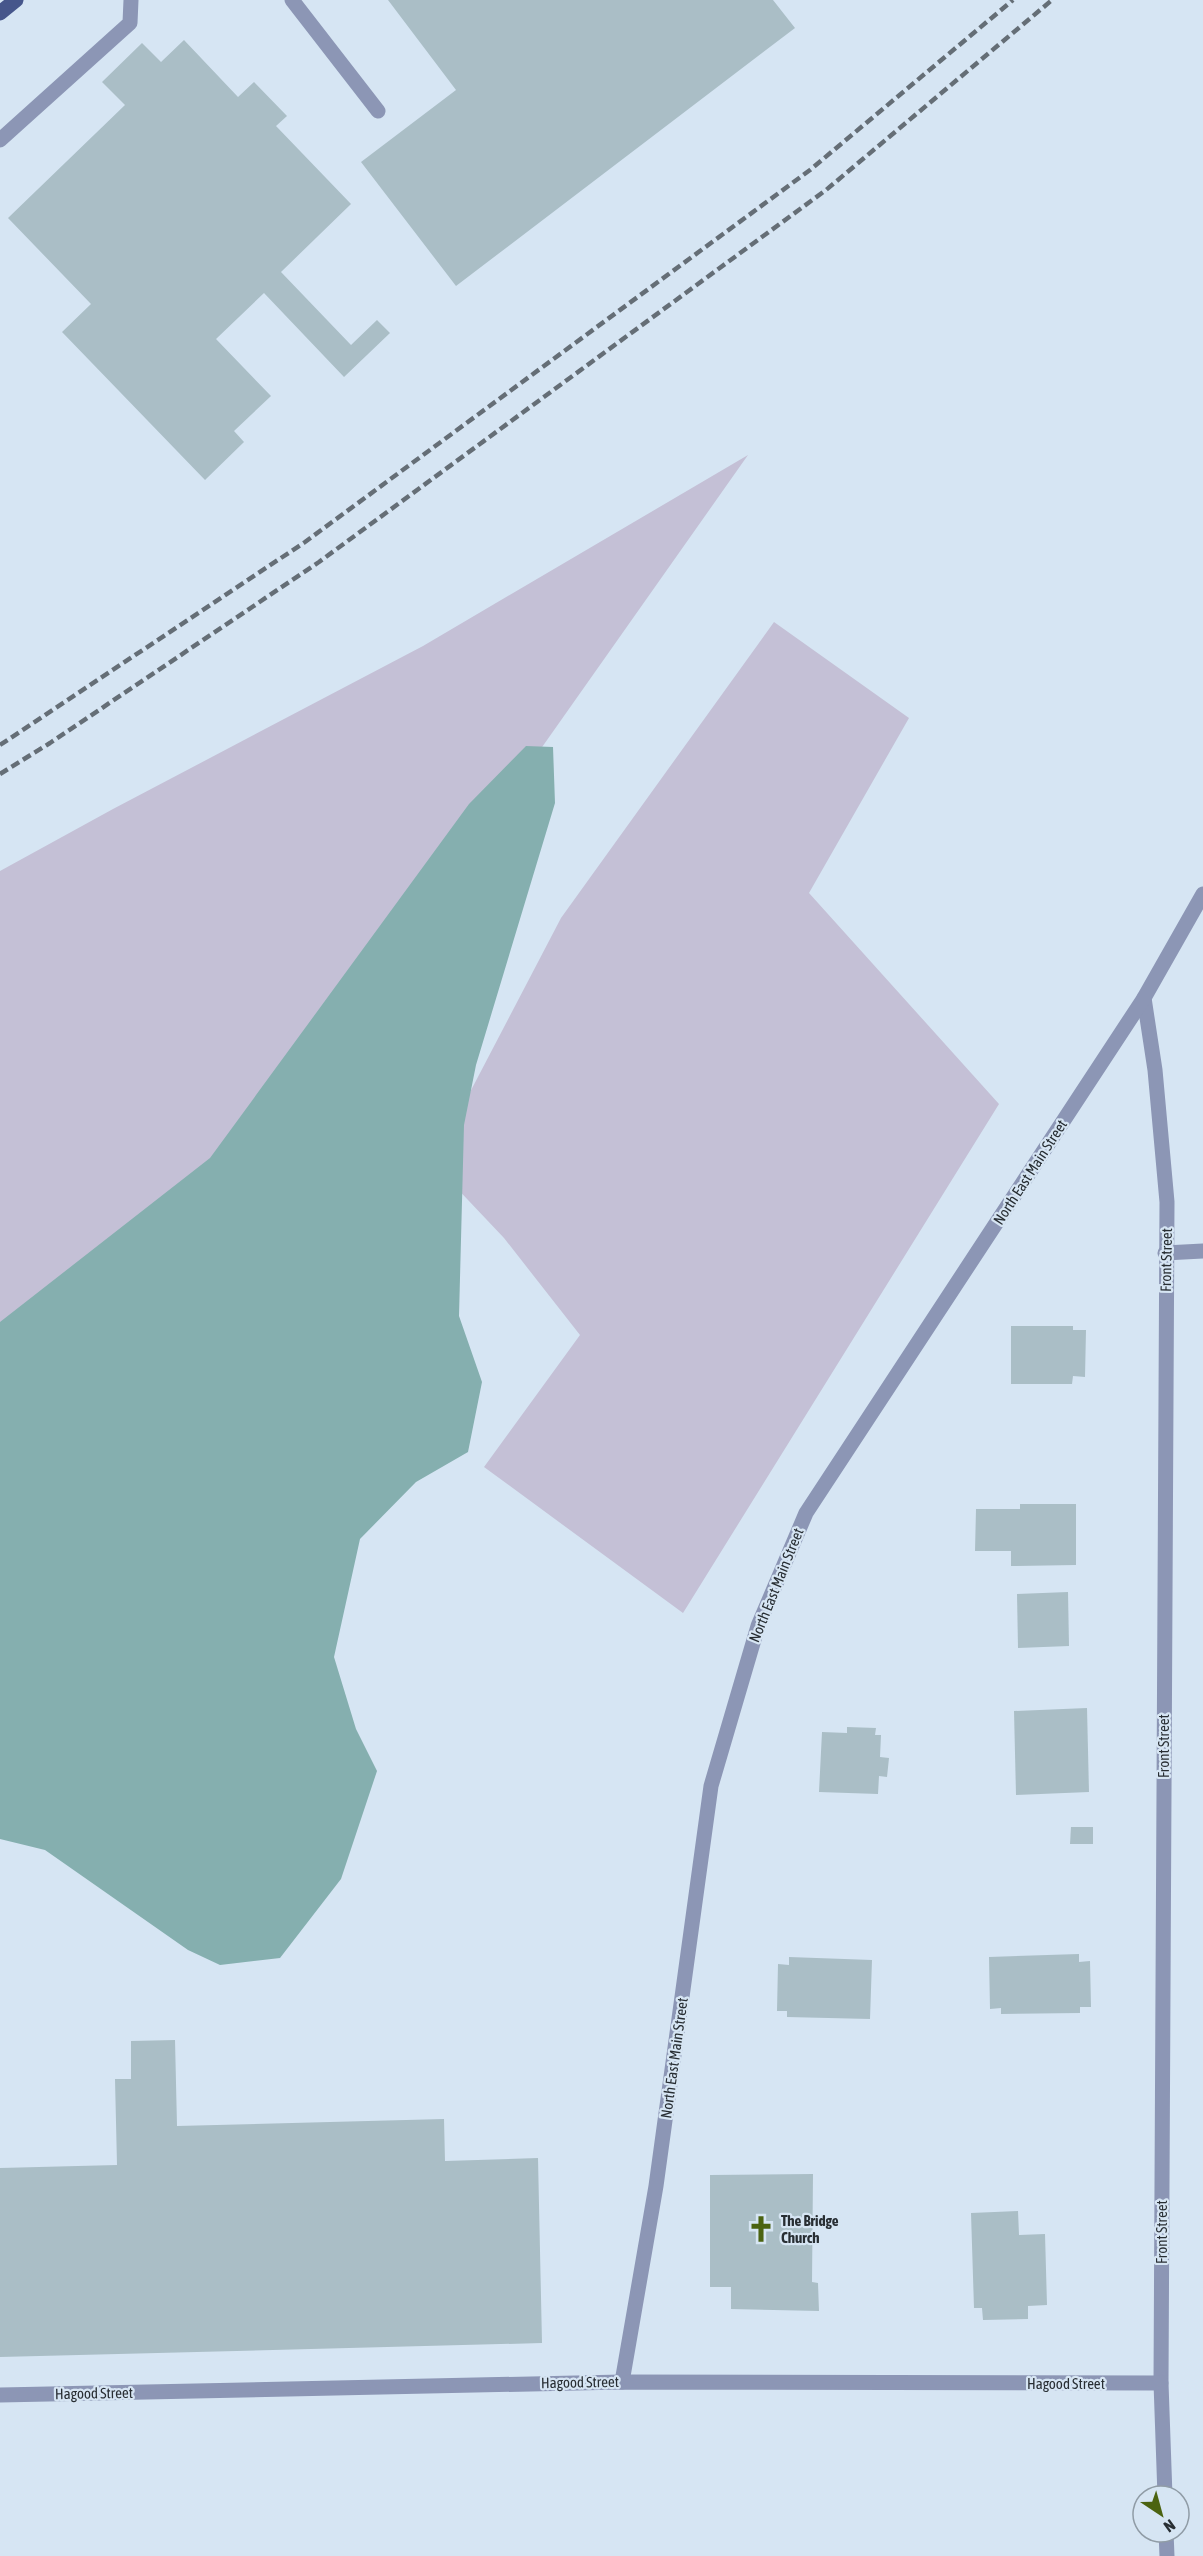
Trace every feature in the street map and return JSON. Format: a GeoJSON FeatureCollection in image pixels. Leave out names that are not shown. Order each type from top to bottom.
{"type":"FeatureCollection","features":[{"type":"Feature","properties":{"kind":"main road"},"geometry":{"type":"LineString","coordinates":[[0,13],[16,0]]}},
{"type":"Feature","properties":{"kind":"street"},"geometry":{"type":"LineString","coordinates":[[0,140],[130,23],[131,0]]}},
{"type":"Feature","properties":{"kind":"street"},"geometry":{"type":"LineString","coordinates":[[292,0],[378,111]]}},
{"type":"Feature","properties":{"kind":"street","name":"North East Main Street"},"geometry":{"type":"LineString","coordinates":[[622,2382],[656,2186],[711,1785],[758,1626],[806,1513],[1144,998],[1203,894]]}},
{"type":"Feature","properties":{"kind":"street","name":"Front Street"},"geometry":{"type":"LineString","coordinates":[[1144,998],[1155,1070],[1167,1202],[1161,2384],[1165,2484]]}},
{"type":"Feature","properties":{"kind":"street"},"geometry":{"type":"LineString","coordinates":[[1165,1253],[1203,1251]]}},
{"type":"Feature","properties":{"kind":"street","name":"Hagood Street"},"geometry":{"type":"LineString","coordinates":[[0,2395],[622,2382],[1161,2384]]}},
{"type":"Feature","properties":{"kind":"shaded area"},"geometry":{"type":"Polygon","coordinates":[[[748,455],[454,872],[278,1180],[0,1358],[0,871],[423,646],[748,455]]]}},
{"type":"Feature","properties":{"kind":"shaded area"},"geometry":{"type":"Polygon","coordinates":[[[774,622],[909,718],[809,893],[999,1104],[683,1613],[484,1467],[580,1335],[504,1238],[433,1163],[561,918],[774,622]]]}},
{"type":"Feature","properties":{"kind":"shaded area"},"geometry":{"type":"Polygon","coordinates":[[[526,746],[553,747],[555,803],[476,1065],[464,1125],[459,1316],[482,1382],[468,1452],[416,1482],[360,1539],[334,1657],[356,1729],[377,1771],[341,1879],[280,1958],[220,1965],[188,1950],[45,1850],[0,1839],[0,1322],[210,1158],[469,804],[526,746]]]}},
{"type":"Feature","properties":{"kind":"building"},"geometry":{"type":"Polygon","coordinates":[[[388,0],[773,0],[795,28],[456,286],[361,162],[456,90],[388,0]]]}},
{"type":"Feature","properties":{"kind":"building"},"geometry":{"type":"Polygon","coordinates":[[[184,40],[238,97],[254,82],[287,116],[276,126],[351,204],[281,272],[351,345],[377,320],[390,333],[344,377],[264,293],[216,339],[271,396],[234,431],[244,442],[205,480],[62,332],[91,304],[8,218],[125,105],[102,82],[142,43],[161,62],[184,40]]]}},
{"type":"Feature","properties":{"kind":"building"},"geometry":{"type":"Polygon","coordinates":[[[1011,1326],[1073,1326],[1073,1330],[1086,1330],[1085,1377],[1073,1376],[1072,1384],[1011,1384],[1011,1326]]]}},
{"type":"Feature","properties":{"kind":"building"},"geometry":{"type":"Polygon","coordinates":[[[1020,1504],[1076,1504],[1076,1565],[1011,1566],[1011,1551],[975,1551],[976,1509],[1020,1509],[1020,1504]]]}},
{"type":"Feature","properties":{"kind":"building"},"geometry":{"type":"Polygon","coordinates":[[[1068,1592],[1069,1646],[1018,1648],[1017,1594],[1068,1592]]]}},
{"type":"Feature","properties":{"kind":"building"},"geometry":{"type":"Polygon","coordinates":[[[1087,1708],[1089,1792],[1016,1795],[1014,1711],[1087,1708]]]}},
{"type":"Feature","properties":{"kind":"building"},"geometry":{"type":"Polygon","coordinates":[[[847,1727],[876,1728],[875,1735],[881,1735],[880,1757],[889,1758],[887,1777],[879,1776],[878,1794],[819,1792],[822,1732],[847,1733],[847,1727]]]}},
{"type":"Feature","properties":{"kind":"building"},"geometry":{"type":"Polygon","coordinates":[[[1071,1827],[1093,1827],[1093,1844],[1070,1844],[1071,1827]]]}},
{"type":"Feature","properties":{"kind":"building"},"geometry":{"type":"Polygon","coordinates":[[[1079,1954],[1079,1962],[1090,1961],[1091,2007],[1080,2007],[1080,2013],[1001,2014],[1001,2008],[990,2009],[989,1957],[1079,1954]]]}},
{"type":"Feature","properties":{"kind":"building"},"geometry":{"type":"Polygon","coordinates":[[[789,1957],[872,1960],[870,2019],[787,2017],[787,2011],[777,2011],[778,1964],[789,1965],[789,1957]]]}},
{"type":"Feature","properties":{"kind":"building"},"geometry":{"type":"Polygon","coordinates":[[[175,2040],[177,2126],[444,2119],[445,2161],[538,2158],[542,2343],[0,2357],[0,2168],[117,2165],[115,2079],[131,2079],[131,2041],[175,2040]]]}},
{"type":"Feature","properties":{"kind":"building","name":"The Bridge Church"},"geometry":{"type":"Polygon","coordinates":[[[813,2174],[812,2282],[818,2283],[819,2311],[731,2309],[731,2287],[710,2287],[710,2175],[813,2174]]]}},
{"type":"Feature","properties":{"kind":"building"},"geometry":{"type":"Polygon","coordinates":[[[1018,2211],[1019,2235],[1045,2234],[1047,2305],[1028,2306],[1028,2319],[983,2320],[982,2308],[974,2308],[971,2213],[1018,2211]]]}},
{"type":"Feature","properties":{"kind":"railway"},"geometry":{"type":"LineString","coordinates":[[0,745],[305,542],[810,170],[1013,0]]}},
{"type":"Feature","properties":{"kind":"railway"},"geometry":{"type":"LineString","coordinates":[[0,774],[50,743],[319,562],[826,190],[1052,0]]}},
{"type":"Feature","properties":{"kind":"place","name":"The Bridge Church"},"geometry":{"type":"Point","coordinates":[761,2229]}}]}
